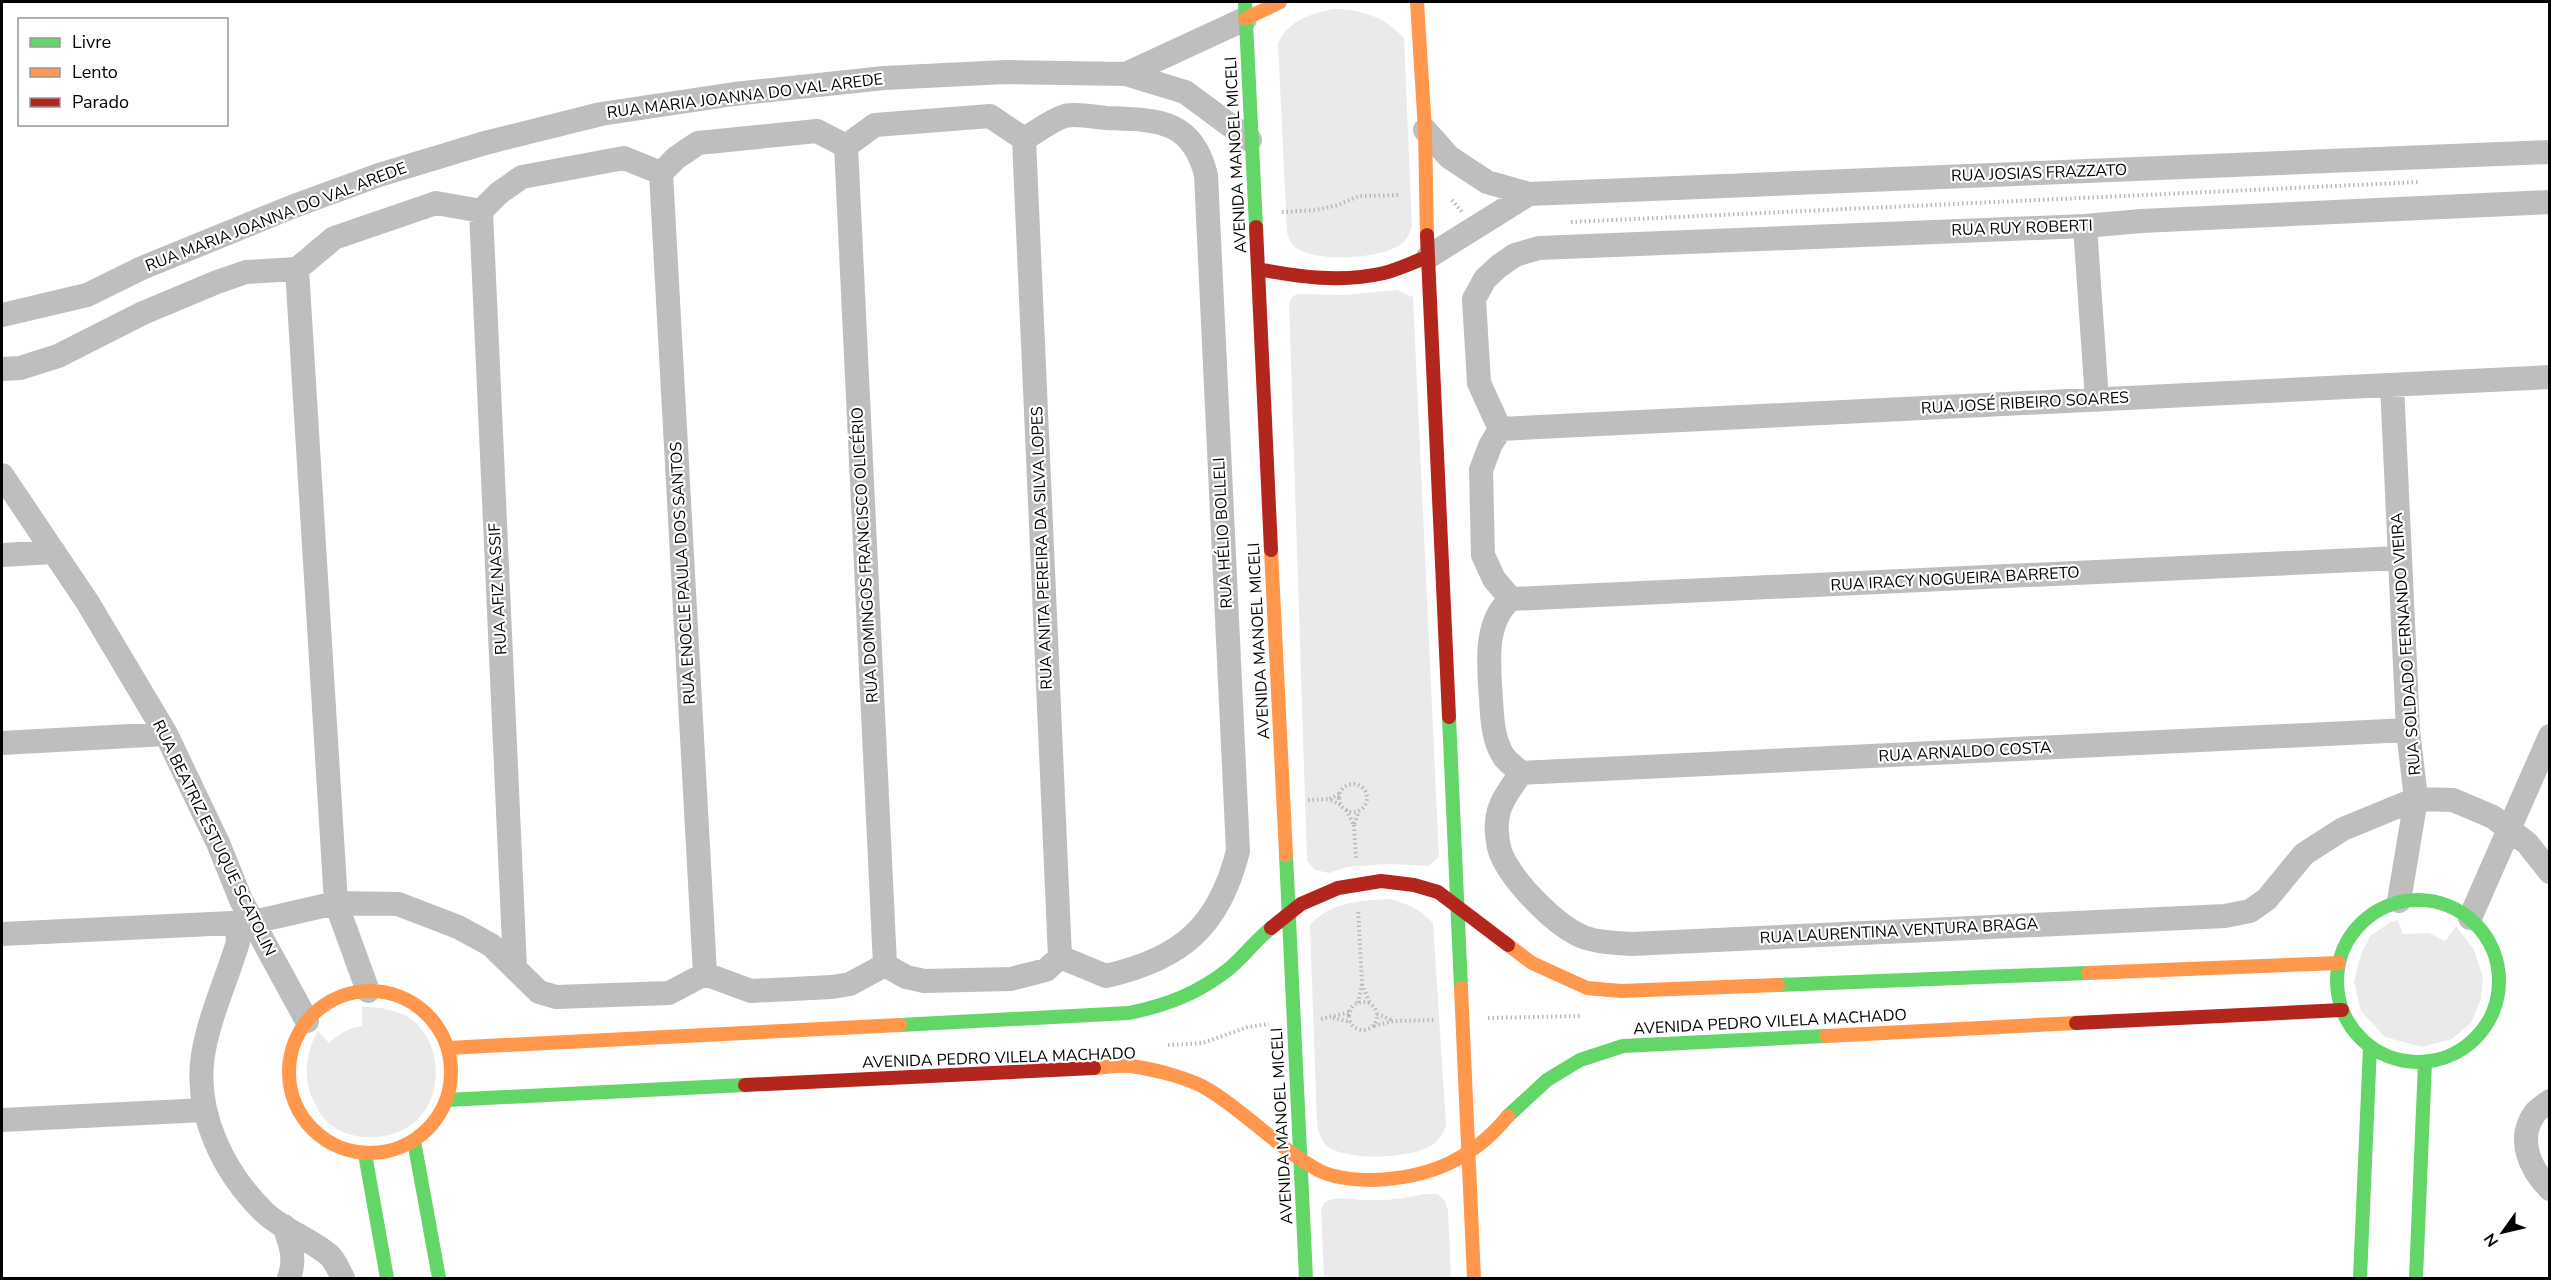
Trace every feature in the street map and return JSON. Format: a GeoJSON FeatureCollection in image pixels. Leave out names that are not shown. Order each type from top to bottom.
{"type":"FeatureCollection","features":[{"type":"Feature","properties":{"kind":"street"},"geometry":{"type":"LineString","coordinates":[[1245,10],[1280,2]]}},
{"type":"Feature","properties":{"kind":"street"},"geometry":{"type":"LineString","coordinates":[[1414,7],[1425,130],[1425,195],[1474,1278]]}},
{"type":"Feature","properties":{"kind":"street","name":"RUA MARIA JOANNA DO VAL AREDE"},"geometry":{"type":"LineString","coordinates":[[1126,74],[1245,10]]}},
{"type":"Feature","properties":{"kind":"street","name":"AVENIDA MANOEL MICELI"},"geometry":{"type":"LineString","coordinates":[[1245,10],[1306,1278]]}},
{"type":"Feature","properties":{"kind":"street","name":"RUA MARIA JOANNA DO VAL AREDE"},"geometry":{"type":"LineString","coordinates":[[2,315],[87,295],[206,240],[379,175],[485,142],[601,114],[734,94],[884,78],[1006,72],[1126,74],[1185,92],[1250,140]]}},
{"type":"Feature","properties":{"kind":"street"},"geometry":{"type":"LineString","coordinates":[[2,369],[20,368],[58,356],[143,313],[246,272],[297,269],[334,238],[436,203],[481,211],[499,193],[522,177],[624,158],[661,173],[676,158],[698,143],[817,130],[846,146],[875,125],[990,116],[1024,139]]}},
{"type":"Feature","properties":{"kind":"street","name":"RUA HÉLIO BOLLELI"},"geometry":{"type":"LineString","coordinates":[[1024,139],[1065,116],[1149,120],[1168,124],[1185,136],[1201,154],[1206,175],[1238,851],[1233,874],[1221,901],[1209,920],[1187,943],[1160,959],[1106,976],[1060,957]]}},
{"type":"Feature","properties":{"kind":"street","name":"RUA JOSIAS FRAZZATO"},"geometry":{"type":"LineString","coordinates":[[1425,130],[1449,157],[1487,182],[1529,194],[2550,152]]}},
{"type":"Feature","properties":{"kind":"street","name":"RUA ANITA PEREIRA DA SILVA LOPES"},"geometry":{"type":"LineString","coordinates":[[1024,139],[1060,957]]}},
{"type":"Feature","properties":{"kind":"street","name":"RUA DOMINGOS FRANCISCO OLICÉRIO"},"geometry":{"type":"LineString","coordinates":[[846,146],[885,965]]}},
{"type":"Feature","properties":{"kind":"street","name":"RUA ENOCLE PAULA DOS SANTOS"},"geometry":{"type":"LineString","coordinates":[[661,173],[705,974]]}},
{"type":"Feature","properties":{"kind":"street","name":"RUA JOSIAS FRAZZATO"},"geometry":{"type":"LineString","coordinates":[[1428,257],[1529,194]]}},
{"type":"Feature","properties":{"kind":"street","name":"RUA RUY ROBERTI"},"geometry":{"type":"LineString","coordinates":[[1500,429],[1479,383],[1474,299],[1485,279],[1499,266],[1515,255],[1539,248],[2085,226],[2142,221],[2550,202]]}},
{"type":"Feature","properties":{"kind":"street","name":"RUA AFIZ NASSIF"},"geometry":{"type":"LineString","coordinates":[[481,211],[515,967]]}},
{"type":"Feature","properties":{"kind":"street"},"geometry":{"type":"LineString","coordinates":[[2085,226],[2097,400]]}},
{"type":"Feature","properties":{"kind":"street"},"geometry":{"type":"LineString","coordinates":[[1258,269],[1300,278],[1342,279],[1384,273],[1428,257]]}},
{"type":"Feature","properties":{"kind":"street"},"geometry":{"type":"LineString","coordinates":[[297,269],[336,903],[368,991]]}},
{"type":"Feature","properties":{"kind":"street","name":"RUA JOSÉ RIBEIRO SOARES"},"geometry":{"type":"LineString","coordinates":[[1500,429],[2550,377]]}},
{"type":"Feature","properties":{"kind":"street","name":"RUA SOLDADO FERNANDO VIEIRA"},"geometry":{"type":"LineString","coordinates":[[2392,385],[2408,730],[2416,799],[2399,901]]}},
{"type":"Feature","properties":{"kind":"street"},"geometry":{"type":"LineString","coordinates":[[1500,429],[1490,446],[1481,471],[1483,555],[1494,579],[1511,599],[1502,606],[1493,630],[1488,656],[1493,730],[1504,756],[1521,773]]}},
{"type":"Feature","properties":{"kind":"street","name":"RUA BEATRIZ ESTUQUE SCATOLIN"},"geometry":{"type":"LineString","coordinates":[[2,475],[88,603],[166,734],[214,833],[245,922],[307,1022]]}},
{"type":"Feature","properties":{"kind":"street"},"geometry":{"type":"LineString","coordinates":[[2,555],[54,552]]}},
{"type":"Feature","properties":{"kind":"street","name":"RUA IRACY NOGUEIRA BARRETO"},"geometry":{"type":"LineString","coordinates":[[1511,599],[2399,558]]}},
{"type":"Feature","properties":{"kind":"street","name":"RUA ARNALDO COSTA"},"geometry":{"type":"LineString","coordinates":[[1521,773],[2408,730]]}},
{"type":"Feature","properties":{"kind":"street"},"geometry":{"type":"LineString","coordinates":[[2,742],[166,734]]}},
{"type":"Feature","properties":{"kind":"street"},"geometry":{"type":"LineString","coordinates":[[2470,918],[2550,736]]}},
{"type":"Feature","properties":{"kind":"street","name":"RUA LAURENTINA VENTURA BRAGA"},"geometry":{"type":"LineString","coordinates":[[1521,773],[1503,798],[1497,822],[1501,853],[1515,878],[1563,924],[1585,937],[1632,944],[2225,916],[2250,911],[2267,899],[2304,854],[2343,829],[2416,799]]}},
{"type":"Feature","properties":{"kind":"street"},"geometry":{"type":"LineString","coordinates":[[2416,799],[2453,800],[2493,817],[2527,843],[2550,872]]}},
{"type":"Feature","properties":{"kind":"street"},"geometry":{"type":"LineString","coordinates":[[448,1048],[1129,1013],[1164,1006],[1195,993],[1231,967],[1262,935],[1301,904],[1338,888],[1381,881],[1414,885],[1438,892],[1532,963],[1587,988],[1621,991],[2338,963]]}},
{"type":"Feature","properties":{"kind":"street"},"geometry":{"type":"LineString","coordinates":[[2414,899],[2436,902],[2458,910],[2470,918],[2481,929],[2495,955],[2499,984],[2496,1006],[2487,1026],[2466,1047],[2440,1059],[2425,1062],[2397,1060],[2370,1047],[2354,1030],[2342,1010],[2338,994],[2338,963],[2350,935],[2378,910],[2399,901],[2414,899]]}},
{"type":"Feature","properties":{"kind":"street"},"geometry":{"type":"LineString","coordinates":[[2,934],[245,922],[336,903],[398,904],[458,927],[491,945],[539,992],[556,997],[669,993],[705,974],[751,990],[832,987],[850,984],[885,965],[906,977],[924,981],[1011,979],[1046,970],[1060,957]]}},
{"type":"Feature","properties":{"kind":"street"},"geometry":{"type":"LineString","coordinates":[[245,922],[203,1056],[205,1110],[209,1127],[239,1185],[265,1213],[330,1256],[343,1278]]}},
{"type":"Feature","properties":{"kind":"street"},"geometry":{"type":"LineString","coordinates":[[368,991],[398,996],[423,1011],[442,1034],[448,1048],[452,1074],[447,1100],[439,1116],[428,1130],[414,1141],[390,1151],[365,1154],[334,1145],[320,1137],[309,1125],[296,1105],[290,1082],[289,1066],[298,1035],[319,1009],[334,999],[351,993],[368,991]]}},
{"type":"Feature","properties":{"kind":"street","name":"AVENIDA PEDRO VILELA MACHADO"},"geometry":{"type":"LineString","coordinates":[[447,1100],[1130,1066],[1170,1075],[1208,1089],[1259,1126],[1285,1150],[1322,1172],[1358,1180],[1401,1179],[1442,1168],[1491,1137],[1515,1108],[1547,1080],[1580,1060],[1623,1046],[2342,1010]]}},
{"type":"Feature","properties":{"kind":"street"},"geometry":{"type":"LineString","coordinates":[[2361,1278],[2370,1047]]}},
{"type":"Feature","properties":{"kind":"street"},"geometry":{"type":"LineString","coordinates":[[2416,1278],[2425,1062]]}},
{"type":"Feature","properties":{"kind":"street"},"geometry":{"type":"LineString","coordinates":[[2550,1101],[2535,1113],[2526,1135],[2528,1156],[2538,1178],[2550,1189]]}},
{"type":"Feature","properties":{"kind":"street"},"geometry":{"type":"LineString","coordinates":[[2,1120],[205,1110]]}},
{"type":"Feature","properties":{"kind":"street"},"geometry":{"type":"LineString","coordinates":[[414,1141],[439,1278]]}},
{"type":"Feature","properties":{"kind":"street"},"geometry":{"type":"LineString","coordinates":[[365,1154],[387,1278]]}},
{"type":"Feature","properties":{"kind":"street"},"geometry":{"type":"LineString","coordinates":[[284,1226],[293,1248],[293,1267],[289,1278]]}},
{"type":"Feature","properties":{"kind":"path"},"geometry":{"type":"LineString","coordinates":[[1561,224],[1590,220],[2431,182]]}},
{"type":"Feature","properties":{"kind":"path"},"geometry":{"type":"LineString","coordinates":[[1256,212],[1316,210],[1368,195],[1444,196],[1451,199],[1477,226]]}},
{"type":"Feature","properties":{"kind":"path"},"geometry":{"type":"LineString","coordinates":[[1329,799],[1346,810],[1354,825],[1359,811],[1367,800],[1363,788],[1352,784],[1342,788],[1341,805]]}},
{"type":"Feature","properties":{"kind":"path"},"geometry":{"type":"LineString","coordinates":[[1283,800],[1329,799],[1340,793]]}},
{"type":"Feature","properties":{"kind":"path"},"geometry":{"type":"LineString","coordinates":[[1346,810],[1359,811]]}},
{"type":"Feature","properties":{"kind":"path"},"geometry":{"type":"LineString","coordinates":[[1350,1012],[1351,1022],[1356,1029],[1363,1030],[1393,1020],[1377,1014],[1362,984],[1358,1003],[1350,1012],[1332,1018],[1351,1022]]}},
{"type":"Feature","properties":{"kind":"path"},"geometry":{"type":"LineString","coordinates":[[1358,1003],[1370,1004]]}},
{"type":"Feature","properties":{"kind":"path"},"geometry":{"type":"LineString","coordinates":[[1374,1026],[1377,1014]]}},
{"type":"Feature","properties":{"kind":"shaded area"},"geometry":{"type":"Polygon","coordinates":[[[1334,9],[1372,16],[1389,25],[1404,38],[1412,226],[1406,239],[1400,245],[1377,254],[1345,257],[1314,255],[1292,244],[1287,232],[1278,43],[1294,23],[1317,13],[1334,9]]]}},
{"type":"Feature","properties":{"kind":"shaded area"},"geometry":{"type":"Polygon","coordinates":[[[1397,290],[1413,297],[1439,857],[1429,866],[1389,864],[1347,867],[1329,873],[1315,870],[1307,861],[1289,303],[1293,296],[1299,294],[1343,295],[1397,290]]]}},
{"type":"Feature","properties":{"kind":"shaded area"},"geometry":{"type":"Polygon","coordinates":[[[1390,899],[1413,908],[1433,923],[1446,1124],[1439,1139],[1426,1148],[1397,1155],[1349,1155],[1327,1146],[1317,1125],[1310,925],[1327,911],[1337,907],[1357,902],[1390,899]]]}},
{"type":"Feature","properties":{"kind":"shaded area"},"geometry":{"type":"Polygon","coordinates":[[[2398,920],[2403,934],[2429,933],[2445,941],[2456,926],[2474,950],[2483,977],[2481,999],[2471,1023],[2452,1039],[2422,1047],[2385,1037],[2361,1011],[2354,982],[2361,954],[2370,936],[2389,923],[2398,920]]]}},
{"type":"Feature","properties":{"kind":"shaded area"},"geometry":{"type":"Polygon","coordinates":[[[362,1007],[392,1010],[414,1022],[431,1044],[435,1058],[434,1087],[423,1113],[414,1123],[390,1135],[362,1137],[336,1128],[320,1113],[309,1087],[308,1058],[318,1031],[329,1043],[344,1032],[362,1026],[362,1007]]]}},
{"type":"Feature","properties":{"kind":"shaded area"},"geometry":{"type":"Polygon","coordinates":[[[1438,1194],[1445,1201],[1448,1210],[1451,1278],[1324,1278],[1321,1209],[1325,1202],[1341,1198],[1388,1200],[1438,1194]]]}},
{"type":"Feature","properties":{"kind":"traffic: fast"},"geometry":{"type":"LineString","coordinates":[[1245,2],[1256,227]]}},
{"type":"Feature","properties":{"kind":"traffic: fast"},"geometry":{"type":"LineString","coordinates":[[1449,717],[1461,988]]}},
{"type":"Feature","properties":{"kind":"traffic: fast"},"geometry":{"type":"LineString","coordinates":[[1286,855],[1306,1278]]}},
{"type":"Feature","properties":{"kind":"traffic: fast"},"geometry":{"type":"LineString","coordinates":[[2418,900],[2434,901],[2449,906],[2463,913],[2475,924],[2486,936],[2493,950],[2498,965],[2499,981],[2498,997],[2493,1012],[2486,1026],[2475,1038],[2463,1049],[2449,1056],[2434,1061],[2418,1062],[2402,1061],[2387,1056],[2373,1049],[2361,1038],[2350,1026],[2343,1012],[2338,997],[2337,981],[2338,965],[2343,950],[2350,936],[2361,924],[2373,913],[2387,906],[2402,901],[2418,900]]}},
{"type":"Feature","properties":{"kind":"traffic: fast"},"geometry":{"type":"LineString","coordinates":[[900,1025],[1129,1013],[1143,1010],[1182,997],[1218,977],[1271,928]]}},
{"type":"Feature","properties":{"kind":"traffic: fast"},"geometry":{"type":"LineString","coordinates":[[1778,985],[2088,973]]}},
{"type":"Feature","properties":{"kind":"traffic: fast"},"geometry":{"type":"LineString","coordinates":[[1508,1116],[1547,1080],[1580,1060],[1623,1046],[1826,1036]]}},
{"type":"Feature","properties":{"kind":"traffic: fast"},"geometry":{"type":"LineString","coordinates":[[2360,1278],[2370,1047]]}},
{"type":"Feature","properties":{"kind":"traffic: fast"},"geometry":{"type":"LineString","coordinates":[[2416,1278],[2425,1062]]}},
{"type":"Feature","properties":{"kind":"traffic: fast"},"geometry":{"type":"LineString","coordinates":[[447,1100],[745,1085]]}},
{"type":"Feature","properties":{"kind":"traffic: fast"},"geometry":{"type":"LineString","coordinates":[[414,1141],[439,1278]]}},
{"type":"Feature","properties":{"kind":"traffic: fast"},"geometry":{"type":"LineString","coordinates":[[365,1154],[387,1278]]}},
{"type":"Feature","properties":{"kind":"traffic: slow"},"geometry":{"type":"LineString","coordinates":[[1245,19],[1280,2]]}},
{"type":"Feature","properties":{"kind":"traffic: slow"},"geometry":{"type":"LineString","coordinates":[[1417,2],[1425,130],[1427,235]]}},
{"type":"Feature","properties":{"kind":"traffic: slow"},"geometry":{"type":"LineString","coordinates":[[1271,550],[1286,855]]}},
{"type":"Feature","properties":{"kind":"traffic: slow"},"geometry":{"type":"LineString","coordinates":[[1508,945],[1532,963],[1587,988],[1621,991],[1778,985]]}},
{"type":"Feature","properties":{"kind":"traffic: slow"},"geometry":{"type":"LineString","coordinates":[[2088,973],[2339,963]]}},
{"type":"Feature","properties":{"kind":"traffic: slow"},"geometry":{"type":"LineString","coordinates":[[1461,988],[1474,1278]]}},
{"type":"Feature","properties":{"kind":"traffic: slow"},"geometry":{"type":"LineString","coordinates":[[370,991],[401,997],[427,1015],[445,1041],[451,1072],[445,1103],[427,1129],[401,1147],[370,1153],[339,1147],[313,1129],[295,1103],[289,1072],[295,1041],[313,1015],[339,997],[370,991]]}},
{"type":"Feature","properties":{"kind":"traffic: slow"},"geometry":{"type":"LineString","coordinates":[[1826,1036],[2076,1023]]}},
{"type":"Feature","properties":{"kind":"traffic: slow"},"geometry":{"type":"LineString","coordinates":[[448,1048],[900,1025]]}},
{"type":"Feature","properties":{"kind":"traffic: slow"},"geometry":{"type":"LineString","coordinates":[[1094,1068],[1131,1066],[1192,1082],[1223,1099],[1305,1162],[1320,1171],[1353,1179],[1373,1180],[1413,1175],[1448,1164],[1480,1144],[1508,1116]]}},
{"type":"Feature","properties":{"kind":"traffic: jam"},"geometry":{"type":"LineString","coordinates":[[1256,227],[1271,550]]}},
{"type":"Feature","properties":{"kind":"traffic: jam"},"geometry":{"type":"LineString","coordinates":[[1427,235],[1449,717]]}},
{"type":"Feature","properties":{"kind":"traffic: jam"},"geometry":{"type":"LineString","coordinates":[[1258,269],[1305,276],[1352,278],[1395,270],[1428,257]]}},
{"type":"Feature","properties":{"kind":"traffic: jam"},"geometry":{"type":"LineString","coordinates":[[1271,928],[1301,904],[1338,888],[1381,881],[1414,885],[1438,892],[1508,945]]}},
{"type":"Feature","properties":{"kind":"traffic: jam"},"geometry":{"type":"LineString","coordinates":[[2076,1023],[2342,1010]]}},
{"type":"Feature","properties":{"kind":"traffic: jam"},"geometry":{"type":"LineString","coordinates":[[745,1085],[1094,1068]]}}]}
